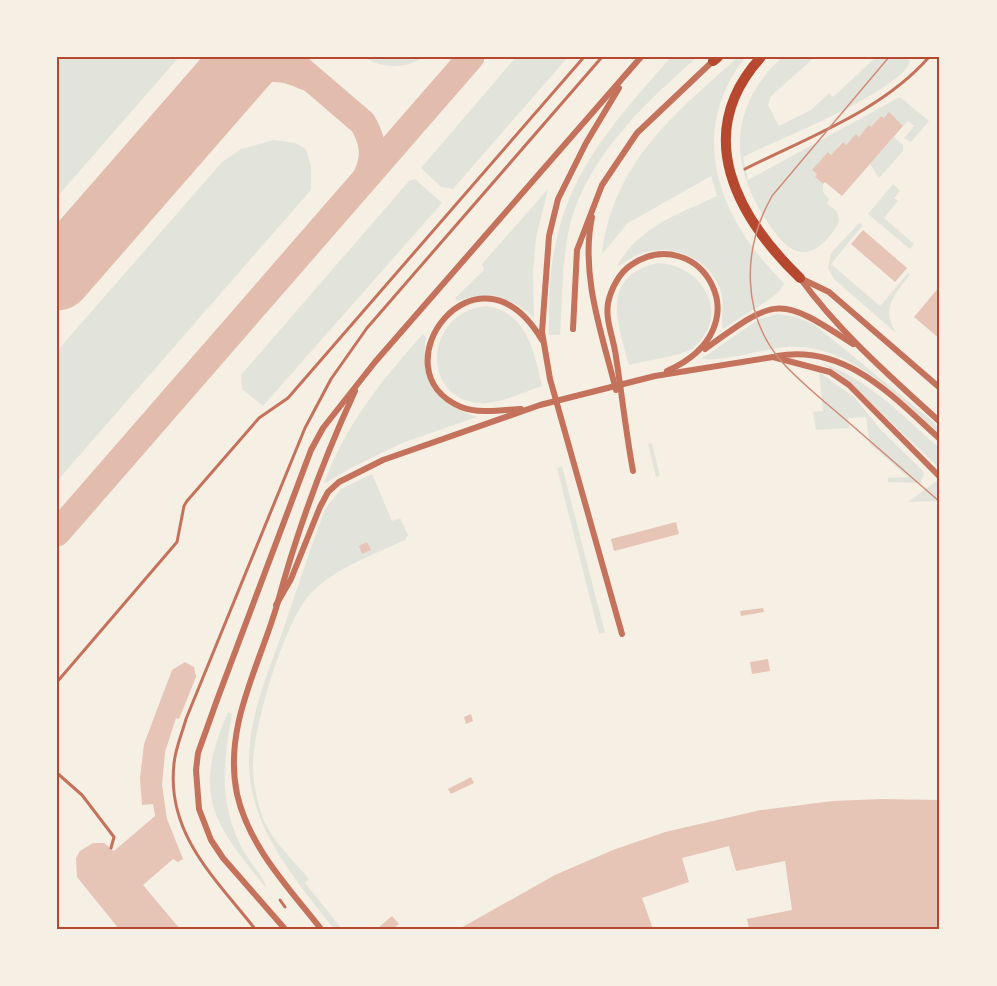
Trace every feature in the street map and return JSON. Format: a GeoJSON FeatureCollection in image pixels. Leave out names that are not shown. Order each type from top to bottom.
{"type":"FeatureCollection","features":[{"type":"Feature","properties":{"kind":"highway"},"geometry":{"type":"LineString","coordinates":[[760,57],[749,70],[734,99],[725,136],[728,164],[736,195],[753,225],[800,278]]}},
{"type":"Feature","properties":{"kind":"street"},"geometry":{"type":"LineString","coordinates":[[284,928],[223,858],[203,822],[197,796],[198,753],[311,450],[323,428],[359,382],[641,57]]}},
{"type":"Feature","properties":{"kind":"street"},"geometry":{"type":"LineString","coordinates":[[573,329],[577,250],[602,185],[637,133],[716,58]]}},
{"type":"Feature","properties":{"kind":"street"},"geometry":{"type":"LineString","coordinates":[[622,634],[550,378],[542,340],[549,236],[558,199],[586,143],[632,67]]}},
{"type":"Feature","properties":{"kind":"street"},"geometry":{"type":"LineString","coordinates":[[602,185],[590,228],[588,259],[593,295],[624,422],[633,471]]}},
{"type":"Feature","properties":{"kind":"street"},"geometry":{"type":"LineString","coordinates":[[624,422],[617,361],[607,310],[612,290],[627,267],[652,256],[669,255],[690,262],[707,277],[716,293],[718,317],[712,336],[695,356]]}},
{"type":"Feature","properties":{"kind":"street"},"geometry":{"type":"LineString","coordinates":[[800,278],[818,303],[839,322],[859,347],[940,422]]}},
{"type":"Feature","properties":{"kind":"street"},"geometry":{"type":"LineString","coordinates":[[800,278],[829,292],[940,388]]}},
{"type":"Feature","properties":{"kind":"street"},"geometry":{"type":"LineString","coordinates":[[527,409],[474,410],[461,407],[449,399],[437,386],[430,370],[429,344],[435,329],[447,314],[464,304],[486,299],[499,301],[518,311],[542,340]]}},
{"type":"Feature","properties":{"kind":"street"},"geometry":{"type":"LineString","coordinates":[[655,375],[695,356],[750,316],[772,308],[786,308],[805,314],[859,347]]}},
{"type":"Feature","properties":{"kind":"street"},"geometry":{"type":"LineString","coordinates":[[276,605],[291,579],[320,507],[328,492],[339,482],[383,460],[527,409],[655,375],[793,353],[820,356],[847,364],[873,380],[940,439]]}},
{"type":"Feature","properties":{"kind":"street"},"geometry":{"type":"LineString","coordinates":[[773,357],[830,372],[849,385],[940,477]]}},
{"type":"Feature","properties":{"kind":"street"},"geometry":{"type":"LineString","coordinates":[[319,927],[254,839],[241,807],[235,777],[235,737],[241,708],[276,605],[283,577],[319,475],[359,382]]}},
{"type":"Feature","properties":{"kind":"lane"},"geometry":{"type":"LineString","coordinates":[[57,682],[171,551],[177,542],[187,501],[260,418],[288,398],[584,57]]}},
{"type":"Feature","properties":{"kind":"lane"},"geometry":{"type":"LineString","coordinates":[[255,929],[198,860],[182,826],[173,795],[173,778],[174,762],[186,719],[304,428],[331,379],[367,328],[602,57]]}},
{"type":"Feature","properties":{"kind":"lane"},"geometry":{"type":"LineString","coordinates":[[745,169],[876,103],[906,81],[929,57]]}},
{"type":"Feature","properties":{"kind":"lane"},"geometry":{"type":"LineString","coordinates":[[57,772],[82,795],[114,837],[111,848]]}},
{"type":"Feature","properties":{"kind":"lane"},"geometry":{"type":"LineString","coordinates":[[280,900],[285,907]]}},
{"type":"Feature","properties":{"kind":"shaded area"},"geometry":{"type":"Polygon","coordinates":[[[57,57],[179,57],[57,197],[57,57]]]}},
{"type":"Feature","properties":{"kind":"shaded area"},"geometry":{"type":"Polygon","coordinates":[[[365,57],[425,57],[403,65],[387,66],[365,57]]]}},
{"type":"Feature","properties":{"kind":"shaded area"},"geometry":{"type":"Polygon","coordinates":[[[516,57],[568,57],[453,189],[441,187],[421,168],[516,57]]]}},
{"type":"Feature","properties":{"kind":"shaded area"},"geometry":{"type":"Polygon","coordinates":[[[671,57],[697,57],[627,125],[597,164],[585,185],[570,223],[567,239],[560,335],[549,335],[550,289],[555,249],[564,214],[577,182],[594,152],[616,122],[671,57]]]}},
{"type":"Feature","properties":{"kind":"shaded area"},"geometry":{"type":"Polygon","coordinates":[[[738,57],[744,59],[726,88],[716,118],[714,148],[718,177],[728,206],[743,233],[784,283],[775,295],[723,329],[721,292],[709,271],[691,257],[669,250],[657,250],[641,253],[617,266],[636,241],[648,231],[717,196],[711,176],[628,223],[602,254],[608,222],[619,193],[633,167],[669,121],[738,57]]]}},
{"type":"Feature","properties":{"kind":"shaded area"},"geometry":{"type":"Polygon","coordinates":[[[782,57],[815,57],[771,96],[768,105],[779,126],[811,110],[829,93],[833,97],[876,57],[907,57],[910,62],[901,74],[883,88],[834,115],[743,157],[748,180],[900,97],[929,121],[911,142],[904,138],[914,126],[908,121],[903,126],[889,113],[884,118],[881,116],[859,137],[856,135],[846,145],[842,142],[831,155],[829,153],[813,171],[817,174],[815,177],[823,184],[823,192],[829,199],[827,204],[837,211],[839,221],[824,242],[808,252],[791,249],[768,223],[755,201],[746,179],[741,158],[740,137],[744,116],[752,96],[765,76],[782,57]]]}},
{"type":"Feature","properties":{"kind":"shaded area"},"geometry":{"type":"Polygon","coordinates":[[[894,137],[903,145],[903,151],[879,178],[870,164],[894,137]]]}},
{"type":"Feature","properties":{"kind":"shaded area"},"geometry":{"type":"Polygon","coordinates":[[[274,140],[295,143],[306,149],[311,166],[311,190],[57,481],[57,351],[222,162],[241,149],[274,140]]]}},
{"type":"Feature","properties":{"kind":"shaded area"},"geometry":{"type":"Polygon","coordinates":[[[415,179],[442,203],[263,406],[242,389],[241,375],[409,181],[415,179]]]}},
{"type":"Feature","properties":{"kind":"shaded area"},"geometry":{"type":"Polygon","coordinates":[[[893,184],[900,191],[894,198],[898,201],[884,218],[914,244],[910,249],[868,214],[893,184]]]}},
{"type":"Feature","properties":{"kind":"shaded area"},"geometry":{"type":"Polygon","coordinates":[[[548,189],[536,238],[533,273],[534,318],[507,300],[498,298],[478,296],[457,301],[455,298],[484,270],[482,264],[548,189]]]}},
{"type":"Feature","properties":{"kind":"shaded area"},"geometry":{"type":"Polygon","coordinates":[[[859,223],[870,228],[863,225],[831,264],[880,306],[908,273],[910,275],[891,302],[890,316],[896,333],[834,279],[828,268],[831,253],[859,223]]]}},
{"type":"Feature","properties":{"kind":"shaded area"},"geometry":{"type":"Polygon","coordinates":[[[658,263],[674,266],[688,273],[700,283],[711,308],[710,322],[705,336],[688,351],[629,365],[618,318],[617,303],[620,290],[627,279],[639,269],[658,263]]]}},
{"type":"Feature","properties":{"kind":"shaded area"},"geometry":{"type":"Polygon","coordinates":[[[487,306],[501,310],[512,317],[527,336],[542,386],[503,400],[479,403],[460,398],[446,386],[439,371],[437,354],[441,338],[451,323],[466,311],[487,306]]]}},
{"type":"Feature","properties":{"kind":"shaded area"},"geometry":{"type":"Polygon","coordinates":[[[778,314],[796,317],[815,325],[931,420],[940,429],[940,434],[871,375],[831,354],[810,348],[787,347],[721,359],[701,359],[759,319],[778,314]]]}},
{"type":"Feature","properties":{"kind":"shaded area"},"geometry":{"type":"Polygon","coordinates":[[[423,334],[426,337],[426,365],[435,388],[452,405],[477,417],[402,443],[324,484],[343,442],[366,404],[423,334]]]}},
{"type":"Feature","properties":{"kind":"shaded area"},"geometry":{"type":"Polygon","coordinates":[[[822,363],[839,370],[870,389],[913,424],[940,449],[940,469],[851,383],[822,363]]]}},
{"type":"Feature","properties":{"kind":"shaded area"},"geometry":{"type":"Polygon","coordinates":[[[819,372],[854,397],[880,429],[922,470],[924,474],[920,483],[888,482],[888,478],[908,477],[870,444],[866,417],[848,418],[850,428],[816,430],[813,412],[823,411],[819,372]]]}},
{"type":"Feature","properties":{"kind":"shaded area"},"geometry":{"type":"Polygon","coordinates":[[[652,443],[660,476],[656,477],[648,444],[652,443]]]}},
{"type":"Feature","properties":{"kind":"shaded area"},"geometry":{"type":"Polygon","coordinates":[[[562,466],[605,633],[599,634],[557,468],[562,466]]]}},
{"type":"Feature","properties":{"kind":"shaded area"},"geometry":{"type":"Polygon","coordinates":[[[372,474],[392,521],[400,518],[408,535],[405,540],[357,562],[323,582],[302,604],[282,646],[265,697],[253,762],[255,789],[266,825],[309,879],[305,883],[342,929],[334,929],[289,870],[262,823],[251,783],[250,739],[260,695],[325,509],[341,489],[372,474]]]}},
{"type":"Feature","properties":{"kind":"shaded area"},"geometry":{"type":"Polygon","coordinates":[[[938,480],[940,501],[908,502],[938,480]]]}},
{"type":"Feature","properties":{"kind":"shaded area"},"geometry":{"type":"Polygon","coordinates":[[[228,712],[232,714],[225,767],[229,816],[243,850],[263,879],[267,889],[233,846],[214,808],[210,788],[211,766],[228,712]]]}},
{"type":"Feature","properties":{"kind":"building"},"geometry":{"type":"Polygon","coordinates":[[[889,112],[903,126],[842,196],[815,177],[817,174],[812,170],[828,152],[831,155],[843,142],[846,145],[856,134],[859,137],[869,125],[871,127],[881,116],[884,118],[889,112]]]}},
{"type":"Feature","properties":{"kind":"building"},"geometry":{"type":"Polygon","coordinates":[[[863,230],[907,268],[895,282],[851,244],[863,230]]]}},
{"type":"Feature","properties":{"kind":"building"},"geometry":{"type":"Polygon","coordinates":[[[940,286],[940,339],[914,317],[940,286]]]}},
{"type":"Feature","properties":{"kind":"building"},"geometry":{"type":"Polygon","coordinates":[[[676,522],[679,534],[614,551],[611,539],[676,522]]]}},
{"type":"Feature","properties":{"kind":"building"},"geometry":{"type":"Polygon","coordinates":[[[367,542],[371,550],[362,554],[359,546],[367,542]]]}},
{"type":"Feature","properties":{"kind":"building"},"geometry":{"type":"Polygon","coordinates":[[[763,608],[764,612],[741,616],[740,611],[763,608]]]}},
{"type":"Feature","properties":{"kind":"building"},"geometry":{"type":"Polygon","coordinates":[[[768,659],[770,671],[752,674],[750,662],[768,659]]]}},
{"type":"Feature","properties":{"kind":"building"},"geometry":{"type":"Polygon","coordinates":[[[185,662],[194,667],[196,677],[179,719],[176,718],[165,752],[162,785],[167,819],[183,859],[178,862],[173,859],[143,885],[180,929],[119,929],[77,877],[76,858],[80,851],[93,843],[104,843],[114,851],[155,816],[153,804],[142,805],[140,778],[144,744],[172,670],[185,662]]]}},
{"type":"Feature","properties":{"kind":"building"},"geometry":{"type":"Polygon","coordinates":[[[471,714],[473,721],[466,724],[464,717],[471,714]]]}},
{"type":"Feature","properties":{"kind":"building"},"geometry":{"type":"Polygon","coordinates":[[[471,777],[474,783],[451,794],[448,789],[471,777]]]}},
{"type":"Feature","properties":{"kind":"building"},"geometry":{"type":"Polygon","coordinates":[[[940,800],[940,929],[749,929],[747,919],[792,910],[785,861],[736,871],[729,846],[682,858],[689,882],[642,898],[653,929],[459,929],[555,875],[613,850],[665,832],[761,810],[833,801],[940,800]]]}},
{"type":"Feature","properties":{"kind":"building"},"geometry":{"type":"Polygon","coordinates":[[[392,916],[399,924],[393,929],[379,927],[392,916]]]}},
{"type":"Feature","properties":{"kind":"taxiway"},"geometry":{"type":"LineString","coordinates":[[286,57],[363,123],[372,149],[372,161],[367,175]]}},
{"type":"Feature","properties":{"kind":"taxiway"},"geometry":{"type":"LineString","coordinates":[[57,533],[471,57]]}},
{"type":"Feature","properties":{"kind":"taxiway"},"geometry":{"type":"LineString","coordinates":[[219,89],[239,76],[261,69],[283,69],[306,77]]}},
{"type":"Feature","properties":{"kind":"runway"},"geometry":{"type":"LineString","coordinates":[[57,276],[248,57]]}},
{"type":"Feature","properties":{"kind":"tram line"},"geometry":{"type":"LineString","coordinates":[[889,57],[772,196],[755,238],[750,281],[759,324],[769,344],[782,362],[814,393],[940,502]]}}]}
